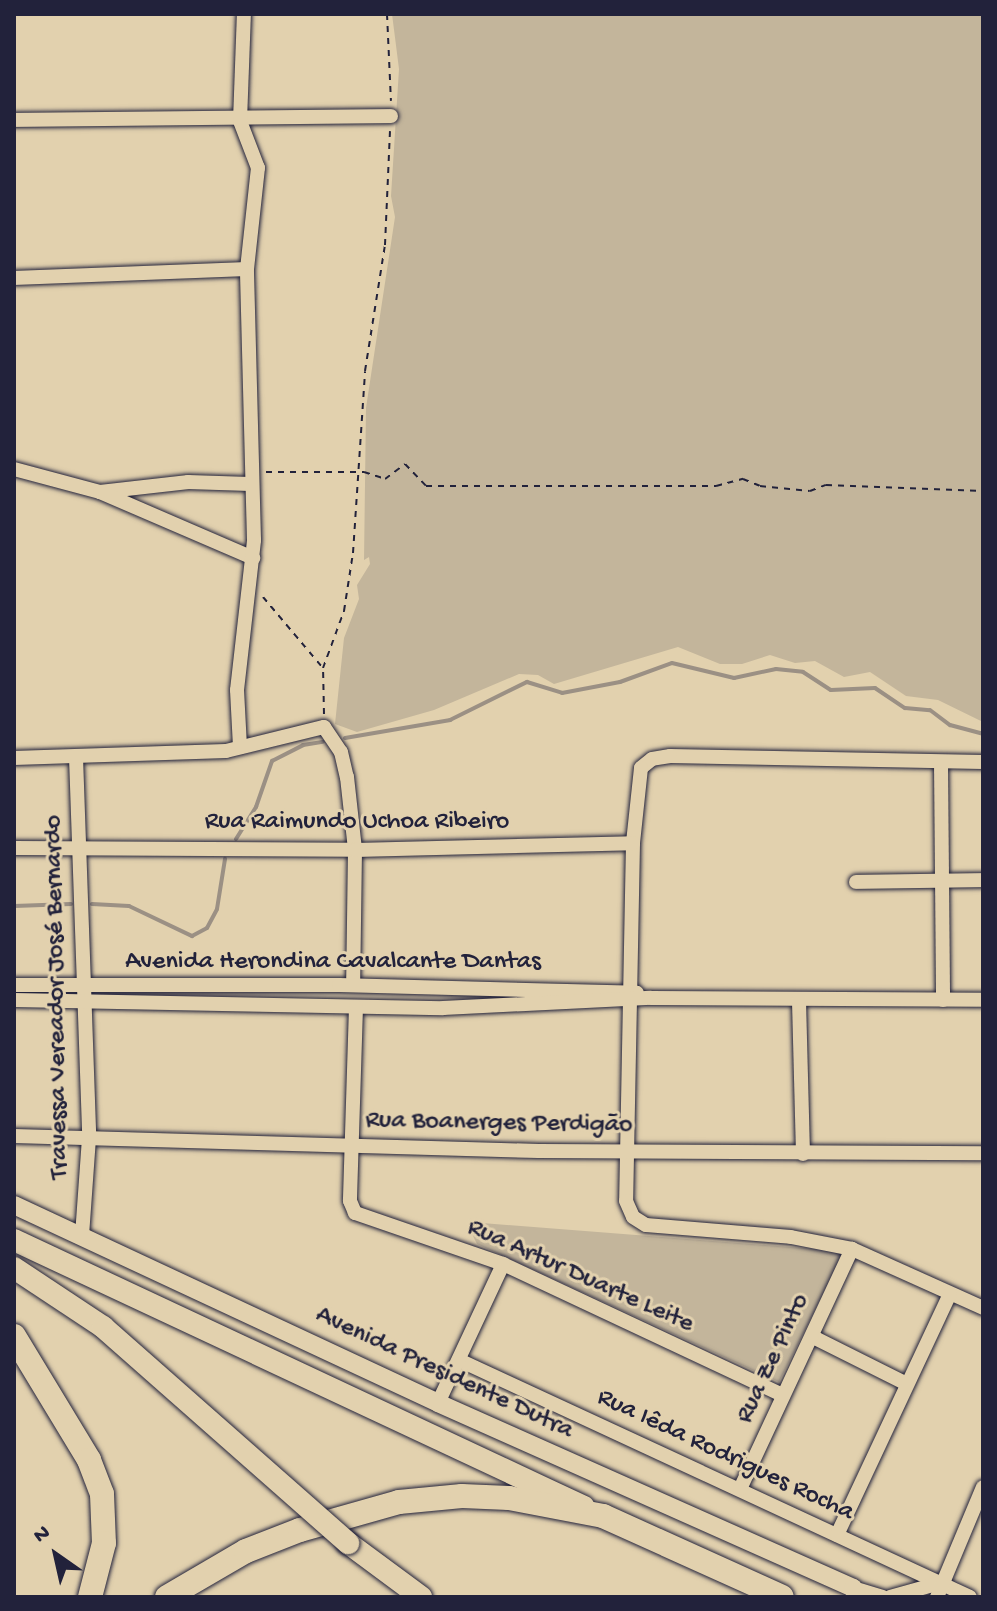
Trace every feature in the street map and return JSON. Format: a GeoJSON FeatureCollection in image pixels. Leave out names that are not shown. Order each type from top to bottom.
{"type":"FeatureCollection","features":[{"type":"Feature","properties":{"kind":"highway"},"geometry":{"type":"LineString","coordinates":[[14,1336],[82,1447],[102,1494],[104,1543],[90,1597]]}},
{"type":"Feature","properties":{"kind":"highway"},"geometry":{"type":"LineString","coordinates":[[167,1597],[246,1551],[399,1502],[509,1498],[603,1516],[782,1597]]}},
{"type":"Feature","properties":{"kind":"main road"},"geometry":{"type":"LineString","coordinates":[[14,1240],[603,1516]]}},
{"type":"Feature","properties":{"kind":"main road"},"geometry":{"type":"LineString","coordinates":[[14,1268],[103,1327],[348,1543],[421,1597]]}},
{"type":"Feature","properties":{"kind":"street"},"geometry":{"type":"LineString","coordinates":[[240,747],[237,690],[253,558],[247,269],[258,162],[240,121],[244,14]]}},
{"type":"Feature","properties":{"kind":"street"},"geometry":{"type":"LineString","coordinates":[[14,120],[240,121],[391,116]]}},
{"type":"Feature","properties":{"kind":"street"},"geometry":{"type":"LineString","coordinates":[[14,278],[247,269]]}},
{"type":"Feature","properties":{"kind":"street"},"geometry":{"type":"LineString","coordinates":[[14,469],[100,492],[253,558]]}},
{"type":"Feature","properties":{"kind":"street"},"geometry":{"type":"LineString","coordinates":[[100,492],[250,478]]}},
{"type":"Feature","properties":{"kind":"street"},"geometry":{"type":"LineString","coordinates":[[14,758],[240,747],[324,727],[345,764],[355,850],[346,985],[354,1146]]}},
{"type":"Feature","properties":{"kind":"street"},"geometry":{"type":"LineString","coordinates":[[983,762],[670,756],[652,759],[641,768],[633,843],[630,1150],[626,1201],[640,1224],[791,1237],[852,1249],[983,1308]]}},
{"type":"Feature","properties":{"kind":"street","name":"Travessa Vereador José Bernardo"},"geometry":{"type":"LineString","coordinates":[[76,757],[89,1138],[82,1236]]}},
{"type":"Feature","properties":{"kind":"street"},"geometry":{"type":"LineString","coordinates":[[941,762],[943,1000]]}},
{"type":"Feature","properties":{"kind":"street","name":"Rua Raimundo Uchoa Ribeiro"},"geometry":{"type":"LineString","coordinates":[[14,848],[355,850],[633,843]]}},
{"type":"Feature","properties":{"kind":"street"},"geometry":{"type":"LineString","coordinates":[[856,882],[983,880]]}},
{"type":"Feature","properties":{"kind":"street","name":"Avenida Herondina Cavalcante Dantas"},"geometry":{"type":"LineString","coordinates":[[14,985],[346,985],[651,998],[983,1000]]}},
{"type":"Feature","properties":{"kind":"street","name":"Avenida Herondina Cavalcante Dantas"},"geometry":{"type":"LineString","coordinates":[[14,1000],[348,1008],[631,997]]}},
{"type":"Feature","properties":{"kind":"street"},"geometry":{"type":"LineString","coordinates":[[799,1001],[803,1154]]}},
{"type":"Feature","properties":{"kind":"street","name":"Rua Boanerges Perdigão"},"geometry":{"type":"LineString","coordinates":[[14,1136],[803,1154],[983,1153]]}},
{"type":"Feature","properties":{"kind":"street","name":"Rua Artur Duarte Leite"},"geometry":{"type":"LineString","coordinates":[[354,1146],[350,1201],[355,1213],[503,1264],[783,1395]]}},
{"type":"Feature","properties":{"kind":"street","name":"Avenida Presidente Dutra"},"geometry":{"type":"LineString","coordinates":[[14,1205],[855,1593],[883,1597]]}},
{"type":"Feature","properties":{"kind":"street","name":"Rua Ze Pinto"},"geometry":{"type":"LineString","coordinates":[[740,1489],[852,1249]]}},
{"type":"Feature","properties":{"kind":"street"},"geometry":{"type":"LineString","coordinates":[[438,1403],[503,1264]]}},
{"type":"Feature","properties":{"kind":"street"},"geometry":{"type":"LineString","coordinates":[[837,1535],[950,1294]]}},
{"type":"Feature","properties":{"kind":"street"},"geometry":{"type":"LineString","coordinates":[[813,1337],[907,1384]]}},
{"type":"Feature","properties":{"kind":"street","name":"Rua Iêda Rodrigues Rocha"},"geometry":{"type":"LineString","coordinates":[[459,1360],[837,1535],[938,1590],[970,1597]]}},
{"type":"Feature","properties":{"kind":"street"},"geometry":{"type":"LineString","coordinates":[[925,1597],[938,1590],[983,1487]]}},
{"type":"Feature","properties":{"kind":"street"},"geometry":{"type":"LineString","coordinates":[[890,1597],[938,1590]]}},
{"type":"Feature","properties":{"kind":"path"},"geometry":{"type":"LineString","coordinates":[[324,727],[323,668],[344,611],[360,472],[365,371],[385,245],[391,116],[387,14]]}},
{"type":"Feature","properties":{"kind":"path"},"geometry":{"type":"LineString","coordinates":[[250,478],[360,472],[385,479],[405,464],[426,486],[716,486],[743,479],[760,486],[810,491],[826,485],[983,491]]}},
{"type":"Feature","properties":{"kind":"path"},"geometry":{"type":"LineString","coordinates":[[252,583],[323,668]]}},
{"type":"Feature","properties":{"kind":"shaded area"},"geometry":{"type":"Polygon","coordinates":[[[392,14],[983,14],[983,722],[938,700],[906,696],[870,672],[844,677],[815,661],[795,663],[770,655],[742,664],[720,664],[678,647],[554,684],[538,675],[519,674],[434,710],[357,732],[335,724],[344,638],[359,599],[357,585],[370,564],[369,557],[364,560],[366,408],[395,217],[391,196],[399,69],[392,14]]]}},
{"type":"Feature","properties":{"kind":"shaded area"},"geometry":{"type":"Polygon","coordinates":[[[482,1223],[841,1251],[843,1254],[779,1382],[477,1244],[471,1232],[482,1223]]]}},
{"type":"Feature","properties":{"kind":"waterway"},"geometry":{"type":"LineString","coordinates":[[345,738],[450,720],[527,682],[562,693],[620,682],[672,663],[734,678],[776,669],[803,672],[831,690],[875,688],[905,708],[930,710],[950,725],[983,734]]}},
{"type":"Feature","properties":{"kind":"waterway"},"geometry":{"type":"LineString","coordinates":[[236,839],[256,807],[272,761],[303,745],[323,742]]}},
{"type":"Feature","properties":{"kind":"waterway"},"geometry":{"type":"LineString","coordinates":[[92,904],[129,906],[192,936],[207,928],[217,909],[225,859]]}},
{"type":"Feature","properties":{"kind":"waterway"},"geometry":{"type":"LineString","coordinates":[[14,906],[71,904]]}}]}
